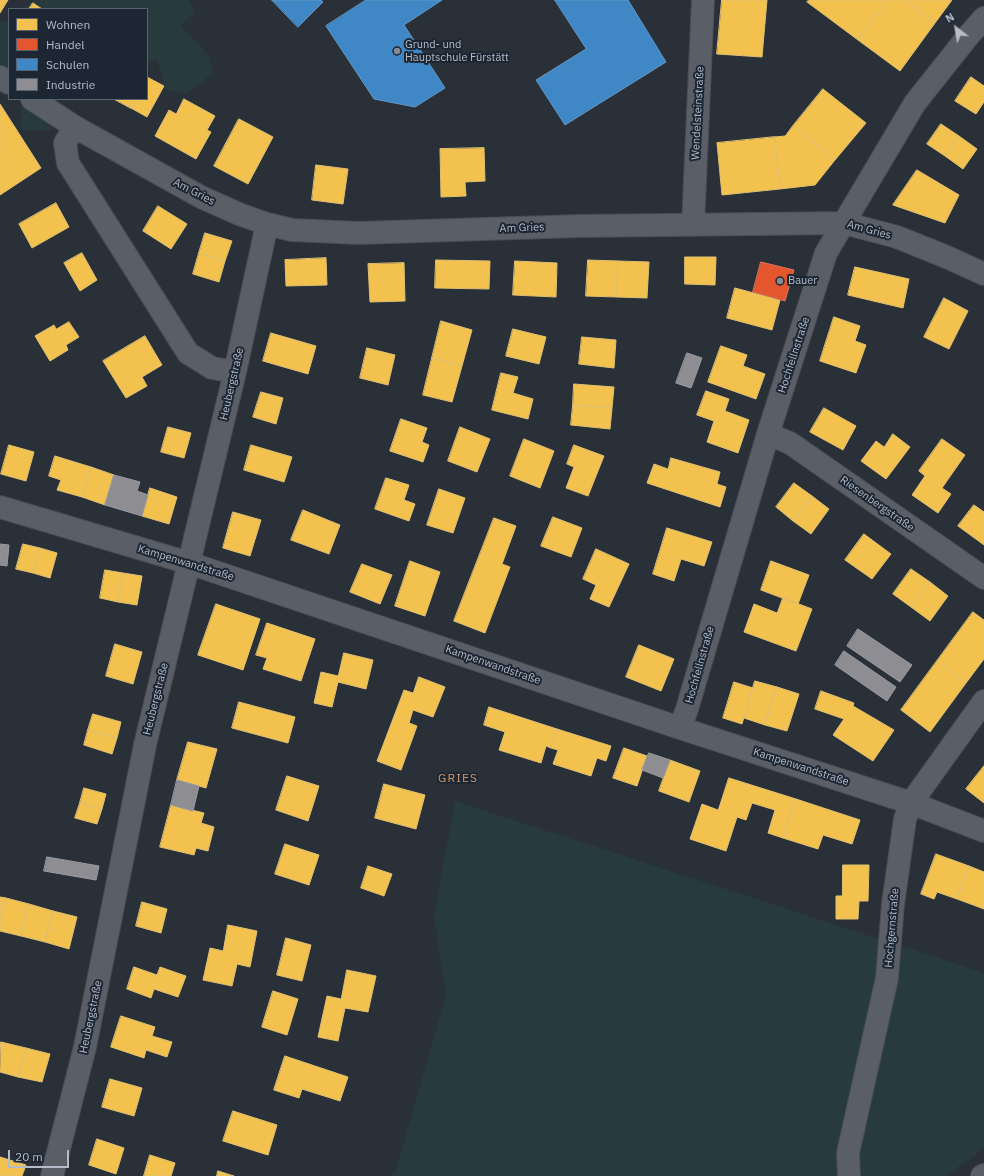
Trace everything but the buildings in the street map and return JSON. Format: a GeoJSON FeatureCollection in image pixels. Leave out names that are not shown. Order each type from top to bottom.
{"type":"FeatureCollection","features":[{"type":"Feature","properties":{"kind":"street","name":"Wendelsteinstraße"},"geometry":{"type":"LineString","coordinates":[[693,225],[703,0]]}},
{"type":"Feature","properties":{"kind":"street","name":"Hochfellnstraße"},"geometry":{"type":"LineString","coordinates":[[680,728],[687,709],[768,434],[826,253],[915,103],[984,18]]}},
{"type":"Feature","properties":{"kind":"street","name":"Am Gries"},"geometry":{"type":"LineString","coordinates":[[34,100],[75,127],[201,198],[267,224],[292,230],[359,233],[579,226],[844,223],[897,238],[949,258],[984,274]]}},
{"type":"Feature","properties":{"kind":"street"},"geometry":{"type":"LineString","coordinates":[[75,127],[65,143],[68,164],[188,353],[212,368],[235,372]]}},
{"type":"Feature","properties":{"kind":"street","name":"Heubergstraße"},"geometry":{"type":"LineString","coordinates":[[52,1176],[85,1047],[145,746],[235,372],[267,224]]}},
{"type":"Feature","properties":{"kind":"street","name":"Riesenbergstraße"},"geometry":{"type":"LineString","coordinates":[[768,434],[790,443],[984,578]]}},
{"type":"Feature","properties":{"kind":"street","name":"Kampenwandstraße"},"geometry":{"type":"LineString","coordinates":[[0,507],[189,563],[680,728],[910,803],[984,831]]}},
{"type":"Feature","properties":{"kind":"street","name":"Hochgernstraße"},"geometry":{"type":"LineString","coordinates":[[848,1176],[848,1153],[887,978],[893,904],[905,819],[910,803],[984,701]]}},
{"type":"Feature","properties":{"kind":"green space"},"geometry":{"type":"Polygon","coordinates":[[[35,0],[189,0],[194,13],[181,26],[209,56],[213,74],[185,94],[166,90],[157,60],[148,61],[148,8],[24,8],[35,0]]]}},
{"type":"Feature","properties":{"kind":"green space"},"geometry":{"type":"Polygon","coordinates":[[[8,20],[8,74],[0,70],[0,22],[8,20]]]}},
{"type":"Feature","properties":{"kind":"green space"},"geometry":{"type":"Polygon","coordinates":[[[23,100],[46,100],[52,130],[20,130],[23,100]]]}},
{"type":"Feature","properties":{"kind":"green space"},"geometry":{"type":"Polygon","coordinates":[[[455,801],[984,973],[984,1149],[945,1176],[390,1176],[395,1173],[446,995],[434,916],[455,801]]]}},
{"type":"Feature","properties":{"kind":"place","name":"Grund- und Hauptschule Fürstätt"},"geometry":{"type":"Point","coordinates":[397,51]}},
{"type":"Feature","properties":{"kind":"place","name":"Bauer"},"geometry":{"type":"Point","coordinates":[780,281]}},
{"type":"Feature","properties":{"kind":"district","name":"GRIES"},"geometry":{"type":"Point","coordinates":[458,779]}}]}
